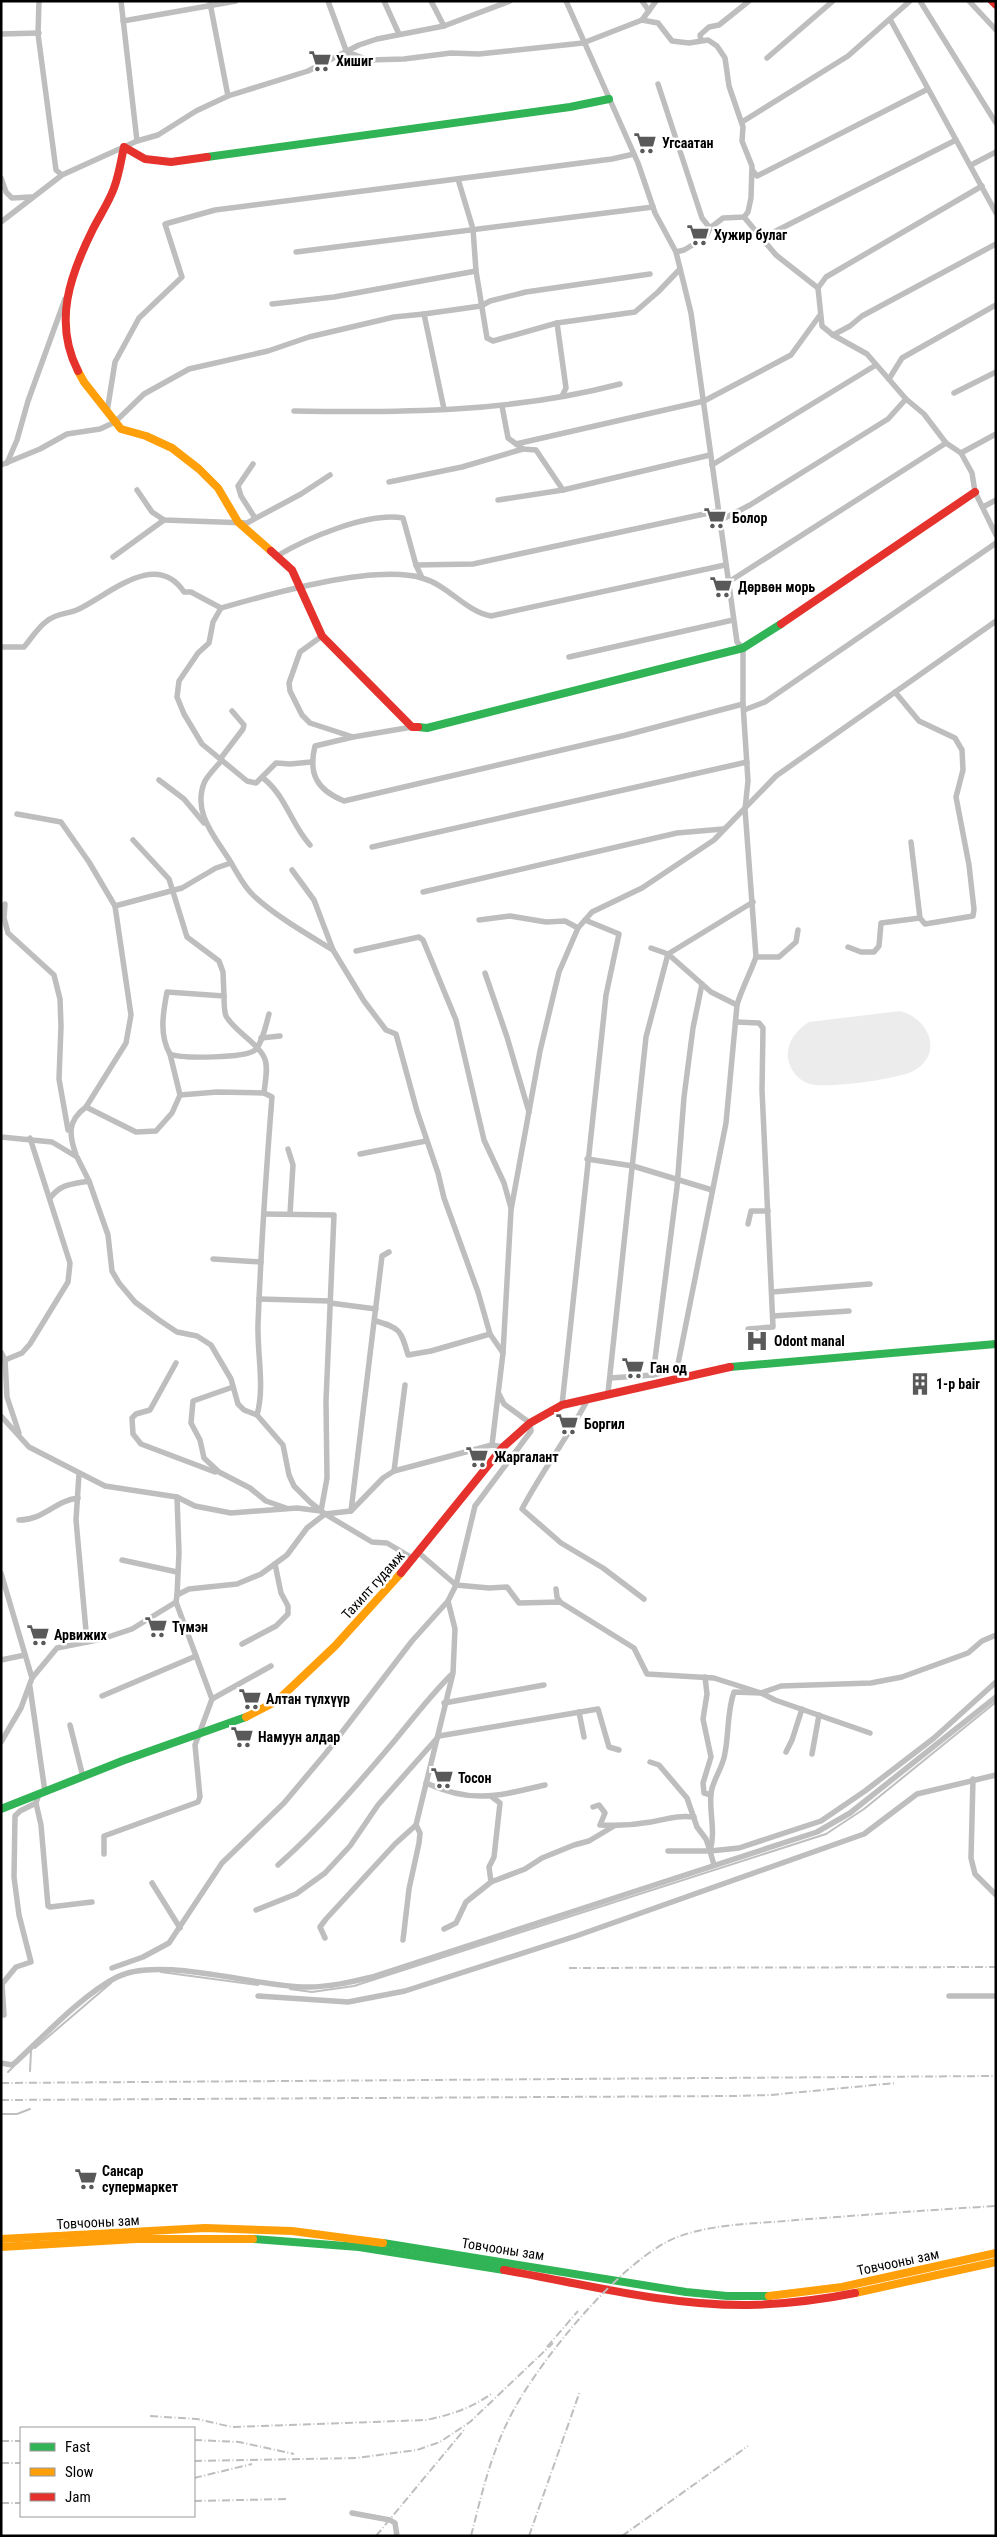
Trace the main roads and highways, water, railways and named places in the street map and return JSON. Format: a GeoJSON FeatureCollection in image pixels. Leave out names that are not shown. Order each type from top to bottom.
{"type":"FeatureCollection","features":[{"type":"Feature","properties":{"kind":"main road"},"geometry":{"type":"LineString","coordinates":[[992,1],[996,5]]}},
{"type":"Feature","properties":{"kind":"main road"},"geometry":{"type":"LineString","coordinates":[[609,99],[570,107],[170,162],[145,159],[124,147],[114,188],[92,231],[68,290],[65,324],[69,353],[84,382],[121,429],[146,436],[172,448],[199,469],[218,488],[238,522],[292,570],[322,636],[412,726],[427,728],[743,648],[974,492]]}},
{"type":"Feature","properties":{"kind":"main road","name":"Тахилт гудамж"},"geometry":{"type":"LineString","coordinates":[[1,1809],[122,1761],[240,1720],[278,1701],[335,1646],[416,1556],[503,1447],[530,1422],[562,1405],[608,1393],[741,1365],[925,1352],[996,1344]]}},
{"type":"Feature","properties":{"kind":"main road","name":"Товчооны зам"},"geometry":{"type":"LineString","coordinates":[[1,2239],[205,2228],[274,2230],[475,2257],[664,2290],[700,2295],[748,2297],[792,2295],[996,2253]]}},
{"type":"Feature","properties":{"kind":"main road","name":"Товчооны зам"},"geometry":{"type":"LineString","coordinates":[[1,2247],[206,2236],[274,2238],[356,2247],[493,2268],[663,2298],[700,2303],[748,2305],[793,2302],[867,2291],[996,2262]]}},
{"type":"Feature","properties":{"kind":"waterway"},"geometry":{"type":"LineString","coordinates":[[290,1989],[312,1992],[354,1986],[826,1834],[864,1809],[996,1702]]}},
{"type":"Feature","properties":{"kind":"waterway"},"geometry":{"type":"LineString","coordinates":[[161,1972],[258,1985]]}},
{"type":"Feature","properties":{"kind":"waterway"},"geometry":{"type":"LineString","coordinates":[[35,2048],[111,1983]]}},
{"type":"Feature","properties":{"kind":"waterway"},"geometry":{"type":"LineString","coordinates":[[30,2071],[31,2051]]}},
{"type":"Feature","properties":{"kind":"waterway"},"geometry":{"type":"LineString","coordinates":[[8,2072],[14,2066]]}},
{"type":"Feature","properties":{"kind":"waterway"},"geometry":{"type":"LineString","coordinates":[[1,2114],[17,2114],[30,2109]]}},
{"type":"Feature","properties":{"kind":"railway"},"geometry":{"type":"LineString","coordinates":[[569,1968],[996,1967]]}},
{"type":"Feature","properties":{"kind":"railway"},"geometry":{"type":"LineString","coordinates":[[1,2083],[996,2076]]}},
{"type":"Feature","properties":{"kind":"railway"},"geometry":{"type":"LineString","coordinates":[[1,2100],[733,2096],[770,2095],[896,2083]]}},
{"type":"Feature","properties":{"kind":"railway"},"geometry":{"type":"LineString","coordinates":[[471,2536],[486,2477],[496,2449],[508,2421],[521,2398],[538,2372],[582,2315],[607,2289],[657,2247],[680,2236],[723,2226],[996,2206]]}},
{"type":"Feature","properties":{"kind":"railway"},"geometry":{"type":"LineString","coordinates":[[547,2347],[578,2311]]}},
{"type":"Feature","properties":{"kind":"railway"},"geometry":{"type":"LineString","coordinates":[[195,2461],[356,2458],[417,2450],[440,2442],[470,2422],[553,2343]]}},
{"type":"Feature","properties":{"kind":"railway"},"geometry":{"type":"LineString","coordinates":[[529,2536],[580,2391]]}},
{"type":"Feature","properties":{"kind":"railway"},"geometry":{"type":"LineString","coordinates":[[150,2416],[197,2419],[232,2427],[426,2420],[460,2410],[491,2394]]}},
{"type":"Feature","properties":{"kind":"railway"},"geometry":{"type":"LineString","coordinates":[[376,2536],[464,2430]]}},
{"type":"Feature","properties":{"kind":"railway"},"geometry":{"type":"LineString","coordinates":[[195,2440],[239,2442],[294,2454]]}},
{"type":"Feature","properties":{"kind":"railway"},"geometry":{"type":"LineString","coordinates":[[1,2441],[20,2441]]}},
{"type":"Feature","properties":{"kind":"railway"},"geometry":{"type":"LineString","coordinates":[[622,2536],[748,2446]]}},
{"type":"Feature","properties":{"kind":"railway"},"geometry":{"type":"LineString","coordinates":[[1,2463],[20,2463]]}},
{"type":"Feature","properties":{"kind":"railway"},"geometry":{"type":"LineString","coordinates":[[195,2478],[252,2464]]}},
{"type":"Feature","properties":{"kind":"railway"},"geometry":{"type":"LineString","coordinates":[[195,2501],[288,2499]]}},
{"type":"Feature","properties":{"kind":"railway"},"geometry":{"type":"LineString","coordinates":[[1,2503],[20,2503]]}},
{"type":"Feature","properties":{"kind":"place","name":"Хишиг"},"geometry":{"type":"Point","coordinates":[320,61]}},
{"type":"Feature","properties":{"kind":"place","name":"Угсаатан"},"geometry":{"type":"Point","coordinates":[645,143]}},
{"type":"Feature","properties":{"kind":"place","name":"Хужир булаг"},"geometry":{"type":"Point","coordinates":[698,235]}},
{"type":"Feature","properties":{"kind":"place","name":"Болор"},"geometry":{"type":"Point","coordinates":[715,518]}},
{"type":"Feature","properties":{"kind":"place","name":"Дөрвөн морь"},"geometry":{"type":"Point","coordinates":[721,587]}},
{"type":"Feature","properties":{"kind":"place","name":"Odont manal"},"geometry":{"type":"Point","coordinates":[757,1341]}},
{"type":"Feature","properties":{"kind":"place","name":"Ган од"},"geometry":{"type":"Point","coordinates":[633,1368]}},
{"type":"Feature","properties":{"kind":"place","name":"1-p bair"},"geometry":{"type":"Point","coordinates":[920,1384]}},
{"type":"Feature","properties":{"kind":"place","name":"Боргил"},"geometry":{"type":"Point","coordinates":[567,1424]}},
{"type":"Feature","properties":{"kind":"place","name":"Жаргалант"},"geometry":{"type":"Point","coordinates":[477,1457]}},
{"type":"Feature","properties":{"kind":"place","name":"Түмэн"},"geometry":{"type":"Point","coordinates":[156,1627]}},
{"type":"Feature","properties":{"kind":"place","name":"Арвижих"},"geometry":{"type":"Point","coordinates":[38,1635]}},
{"type":"Feature","properties":{"kind":"place","name":"Алтан түлхүүр"},"geometry":{"type":"Point","coordinates":[250,1699]}},
{"type":"Feature","properties":{"kind":"place","name":"Намуун алдар"},"geometry":{"type":"Point","coordinates":[242,1737]}},
{"type":"Feature","properties":{"kind":"place","name":"Тосон"},"geometry":{"type":"Point","coordinates":[442,1778]}},
{"type":"Feature","properties":{"kind":"place","name":"Сансар супермаркет"},"geometry":{"type":"Point","coordinates":[86,2179]}}]}
